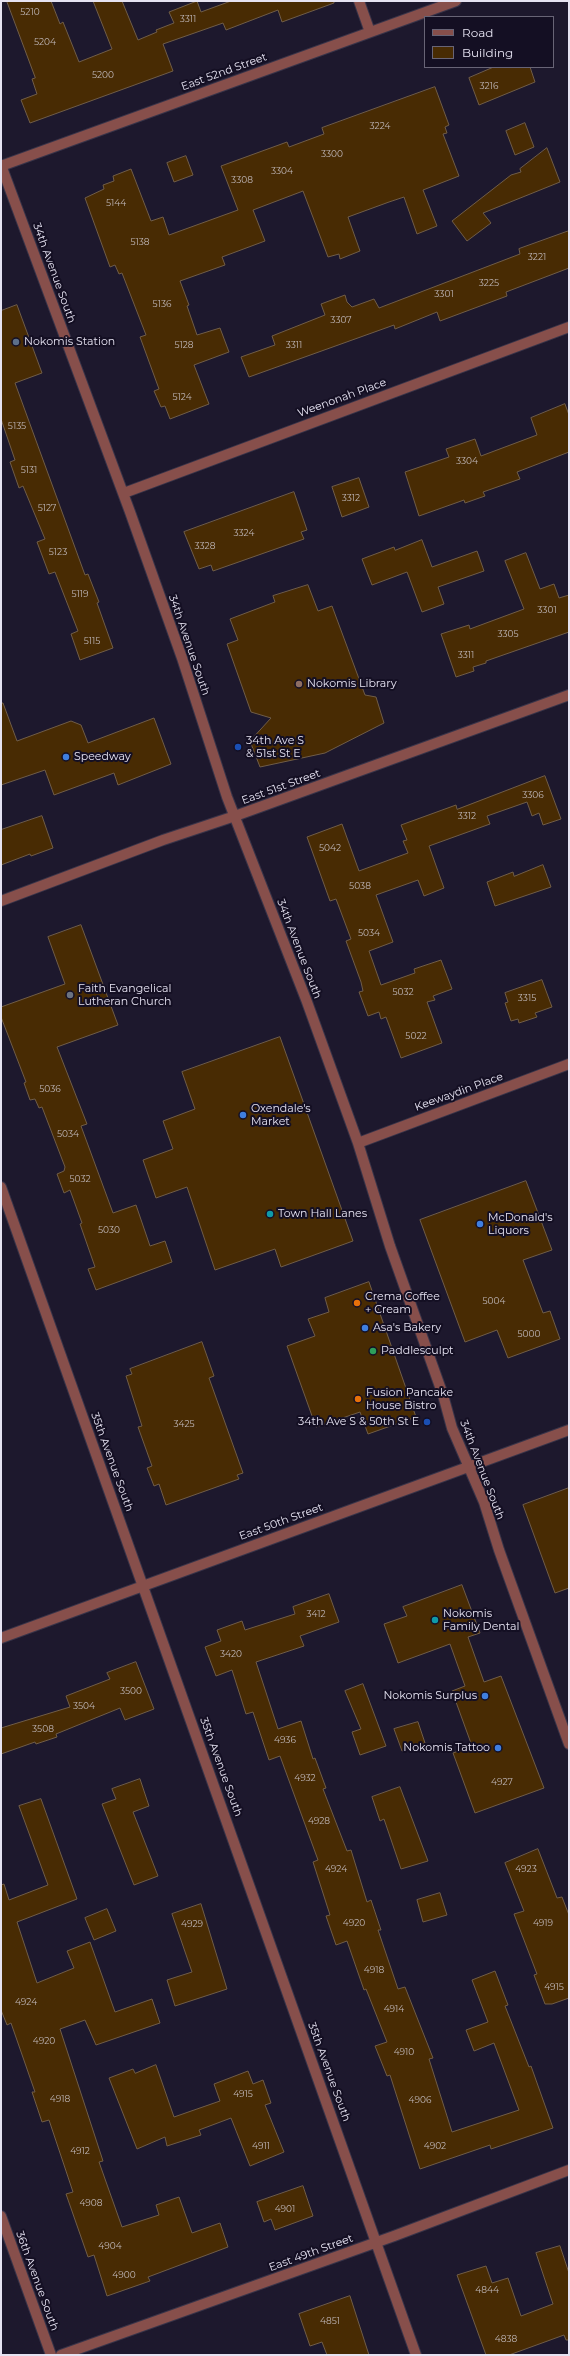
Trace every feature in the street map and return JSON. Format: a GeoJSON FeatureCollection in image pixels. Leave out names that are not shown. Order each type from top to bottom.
{"type":"FeatureCollection","features":[{"type":"Feature","properties":{"kind":"street"},"geometry":{"type":"LineString","coordinates":[[359,1],[370,32]]}},
{"type":"Feature","properties":{"kind":"street","name":"East 52nd Street"},"geometry":{"type":"LineString","coordinates":[[1,165],[456,1]]}},
{"type":"Feature","properties":{"kind":"street","name":"34th Avenue South"},"geometry":{"type":"LineString","coordinates":[[1,165],[124,493],[235,816],[307,1002],[358,1143],[390,1246],[443,1395],[452,1428],[470,1466],[569,1744]]}},
{"type":"Feature","properties":{"kind":"street","name":"Weenonah Place"},"geometry":{"type":"LineString","coordinates":[[124,493],[569,327]]}},
{"type":"Feature","properties":{"kind":"street","name":"East 51st Street"},"geometry":{"type":"LineString","coordinates":[[1,901],[163,840],[235,816],[569,695]]}},
{"type":"Feature","properties":{"kind":"street","name":"Keewaydin Place"},"geometry":{"type":"LineString","coordinates":[[358,1143],[569,1064]]}},
{"type":"Feature","properties":{"kind":"street","name":"35th Avenue South"},"geometry":{"type":"LineString","coordinates":[[1,1188],[416,2355]]}},
{"type":"Feature","properties":{"kind":"street","name":"East 50th Street"},"geometry":{"type":"LineString","coordinates":[[1,1638],[569,1430]]}},
{"type":"Feature","properties":{"kind":"street","name":"East 49th Street"},"geometry":{"type":"LineString","coordinates":[[61,2355],[377,2242],[569,2170]]}},
{"type":"Feature","properties":{"kind":"street","name":"36th Avenue South"},"geometry":{"type":"LineString","coordinates":[[1,2216],[51,2355]]}},
{"type":"Feature","properties":{"kind":"building"},"geometry":{"type":"Polygon","coordinates":[[[7,1],[51,1],[60,24],[63,22],[79,62],[112,49],[93,1],[122,1],[138,40],[157,32],[156,30],[174,23],[169,12],[197,1],[201,12],[231,1],[334,1],[334,3],[282,22],[278,10],[226,30],[223,23],[163,44],[173,71],[30,123],[21,100],[37,94],[32,79],[35,78],[7,1]]]}},
{"type":"Feature","properties":{"kind":"building"},"geometry":{"type":"Polygon","coordinates":[[[492,68],[530,68],[535,82],[479,105],[469,78],[492,68]]]}},
{"type":"Feature","properties":{"kind":"building"},"geometry":{"type":"Polygon","coordinates":[[[435,87],[449,125],[445,127],[447,133],[443,134],[459,176],[423,190],[437,226],[417,234],[404,197],[389,202],[348,217],[360,251],[340,259],[339,254],[328,257],[303,191],[253,210],[265,241],[222,257],[225,265],[180,281],[189,305],[187,306],[197,335],[220,328],[229,352],[194,365],[209,404],[170,419],[165,406],[161,407],[154,391],[159,389],[140,337],[146,335],[122,273],[119,274],[115,265],[110,267],[85,198],[104,189],[103,185],[114,181],[113,176],[131,169],[151,221],[163,217],[169,235],[238,210],[221,166],[287,142],[289,147],[324,134],[322,128],[435,87]]]}},
{"type":"Feature","properties":{"kind":"building"},"geometry":{"type":"Polygon","coordinates":[[[525,123],[534,147],[515,155],[506,131],[525,123]]]}},
{"type":"Feature","properties":{"kind":"building"},"geometry":{"type":"Polygon","coordinates":[[[547,148],[560,182],[483,213],[491,223],[467,241],[452,221],[511,175],[521,172],[520,169],[547,148]]]}},
{"type":"Feature","properties":{"kind":"building"},"geometry":{"type":"Polygon","coordinates":[[[186,156],[193,175],[174,182],[167,163],[186,156]]]}},
{"type":"Feature","properties":{"kind":"building"},"geometry":{"type":"Polygon","coordinates":[[[569,231],[569,268],[506,292],[507,296],[440,321],[437,312],[395,329],[394,325],[249,377],[241,357],[275,345],[272,336],[325,315],[321,304],[345,295],[347,302],[352,307],[374,299],[379,308],[520,254],[519,249],[569,231]]]}},
{"type":"Feature","properties":{"kind":"building"},"geometry":{"type":"Polygon","coordinates":[[[17,305],[42,373],[15,383],[85,575],[88,574],[99,602],[97,603],[113,648],[80,660],[71,634],[78,631],[55,572],[49,574],[37,542],[45,539],[23,486],[19,488],[10,462],[15,460],[1,419],[1,311],[17,305]]]}},
{"type":"Feature","properties":{"kind":"building"},"geometry":{"type":"Polygon","coordinates":[[[565,404],[569,415],[569,452],[517,472],[520,479],[483,492],[485,496],[465,503],[464,500],[419,516],[405,472],[449,457],[446,449],[475,439],[481,456],[537,435],[531,418],[565,404]]]}},
{"type":"Feature","properties":{"kind":"building"},"geometry":{"type":"Polygon","coordinates":[[[359,478],[369,507],[342,517],[332,487],[359,478]]]}},
{"type":"Feature","properties":{"kind":"building"},"geometry":{"type":"Polygon","coordinates":[[[294,492],[307,530],[301,532],[304,539],[213,571],[211,565],[199,569],[184,532],[294,492]]]}},
{"type":"Feature","properties":{"kind":"building"},"geometry":{"type":"Polygon","coordinates":[[[422,540],[432,567],[477,551],[484,571],[438,587],[444,604],[422,612],[407,572],[372,585],[362,559],[394,547],[395,550],[422,540]]]}},
{"type":"Feature","properties":{"kind":"building"},"geometry":{"type":"Polygon","coordinates":[[[526,553],[540,589],[554,584],[559,598],[569,595],[569,632],[486,661],[486,663],[473,667],[474,671],[456,677],[441,634],[469,625],[470,629],[524,609],[505,561],[526,553]]]}},
{"type":"Feature","properties":{"kind":"building","name":"Nokomis Library"},"geometry":{"type":"Polygon","coordinates":[[[308,585],[318,611],[332,606],[365,695],[376,697],[384,723],[325,753],[260,767],[250,741],[271,718],[251,712],[227,644],[238,640],[230,619],[275,602],[273,596],[308,585]]]}},
{"type":"Feature","properties":{"kind":"building"},"geometry":{"type":"Polygon","coordinates":[[[1,703],[3,703],[17,741],[71,721],[81,725],[88,743],[154,718],[171,764],[118,785],[114,773],[54,795],[45,770],[1,785],[1,703]]]}},
{"type":"Feature","properties":{"kind":"building"},"geometry":{"type":"Polygon","coordinates":[[[545,776],[561,819],[543,825],[539,813],[532,816],[527,802],[487,816],[490,824],[429,846],[444,888],[424,896],[418,880],[376,895],[393,942],[369,951],[381,985],[415,973],[414,969],[441,960],[452,989],[433,996],[435,1000],[427,1002],[442,1043],[401,1058],[386,1017],[381,1019],[379,1012],[368,1016],[359,992],[363,991],[361,982],[346,941],[351,939],[336,899],[330,901],[307,837],[342,824],[359,871],[408,853],[403,841],[407,840],[401,825],[456,805],[457,809],[545,776]]]}},
{"type":"Feature","properties":{"kind":"building"},"geometry":{"type":"Polygon","coordinates":[[[42,816],[53,848],[31,856],[30,854],[1,865],[1,830],[42,816]]]}},
{"type":"Feature","properties":{"kind":"building"},"geometry":{"type":"Polygon","coordinates":[[[543,865],[551,887],[495,906],[487,882],[513,872],[514,876],[543,865]]]}},
{"type":"Feature","properties":{"kind":"building"},"geometry":{"type":"Polygon","coordinates":[[[81,925],[118,1025],[57,1047],[87,1124],[81,1126],[113,1213],[136,1205],[150,1246],[165,1241],[172,1262],[96,1290],[88,1269],[95,1267],[80,1224],[82,1223],[70,1190],[64,1193],[57,1174],[64,1171],[65,1167],[42,1107],[39,1108],[35,1099],[30,1100],[24,1083],[26,1082],[1,1017],[1,1007],[65,984],[48,937],[81,925]]]}},
{"type":"Feature","properties":{"kind":"building"},"geometry":{"type":"Polygon","coordinates":[[[542,980],[552,1007],[535,1013],[537,1017],[519,1023],[518,1019],[511,1021],[505,1003],[508,1002],[505,993],[542,980]]]}},
{"type":"Feature","properties":{"kind":"building"},"geometry":{"type":"Polygon","coordinates":[[[280,1037],[353,1241],[281,1267],[275,1249],[215,1270],[187,1187],[156,1198],[143,1160],[173,1149],[163,1121],[195,1109],[182,1072],[280,1037]]]}},
{"type":"Feature","properties":{"kind":"building"},"geometry":{"type":"Polygon","coordinates":[[[526,1181],[552,1250],[523,1260],[543,1313],[550,1311],[560,1339],[508,1358],[497,1330],[465,1342],[420,1220],[526,1181]]]}},
{"type":"Feature","properties":{"kind":"building"},"geometry":{"type":"Polygon","coordinates":[[[369,1282],[416,1417],[368,1434],[360,1412],[316,1427],[287,1346],[315,1336],[308,1319],[329,1312],[325,1298],[369,1282]]]}},
{"type":"Feature","properties":{"kind":"building"},"geometry":{"type":"Polygon","coordinates":[[[202,1342],[214,1376],[209,1378],[243,1473],[237,1475],[239,1479],[166,1505],[159,1484],[154,1486],[147,1468],[152,1466],[138,1427],[142,1426],[126,1376],[132,1374],[130,1369],[202,1342]]]}},
{"type":"Feature","properties":{"kind":"building"},"geometry":{"type":"Polygon","coordinates":[[[569,1488],[569,1588],[555,1593],[523,1505],[569,1488]]]}},
{"type":"Feature","properties":{"kind":"building"},"geometry":{"type":"Polygon","coordinates":[[[462,1585],[480,1633],[468,1637],[484,1682],[501,1676],[544,1788],[475,1813],[453,1753],[472,1746],[452,1691],[465,1686],[450,1644],[398,1663],[384,1624],[407,1616],[403,1607],[462,1585]]]}},
{"type":"Feature","properties":{"kind":"building"},"geometry":{"type":"Polygon","coordinates":[[[329,1594],[339,1622],[300,1636],[304,1646],[256,1662],[278,1729],[301,1721],[313,1759],[315,1758],[326,1788],[323,1789],[347,1851],[351,1850],[367,1902],[371,1900],[381,1930],[378,1930],[398,1989],[405,1987],[433,2058],[429,2059],[452,2132],[519,2110],[494,2043],[474,2051],[466,2030],[488,2022],[472,1980],[495,1971],[508,2005],[505,2006],[529,2067],[531,2066],[553,2128],[491,2149],[490,2145],[420,2169],[390,2075],[387,2076],[375,2046],[387,2042],[366,1989],[364,1990],[347,1941],[336,1945],[326,1916],[330,1915],[313,1862],[318,1860],[280,1756],[269,1760],[253,1712],[246,1714],[232,1670],[216,1676],[205,1647],[221,1641],[217,1630],[242,1621],[245,1630],[295,1614],[293,1607],[329,1594]]]}},
{"type":"Feature","properties":{"kind":"building"},"geometry":{"type":"Polygon","coordinates":[[[136,1662],[154,1709],[125,1720],[120,1708],[56,1734],[57,1737],[36,1744],[35,1742],[1,1754],[1,1728],[70,1707],[66,1696],[110,1679],[107,1673],[136,1662]]]}},
{"type":"Feature","properties":{"kind":"building"},"geometry":{"type":"Polygon","coordinates":[[[363,1684],[386,1746],[360,1755],[352,1732],[361,1729],[345,1691],[363,1684]]]}},
{"type":"Feature","properties":{"kind":"building"},"geometry":{"type":"Polygon","coordinates":[[[418,1722],[425,1743],[402,1751],[394,1729],[418,1722]]]}},
{"type":"Feature","properties":{"kind":"building"},"geometry":{"type":"Polygon","coordinates":[[[140,1779],[149,1806],[133,1812],[158,1876],[134,1885],[102,1804],[116,1799],[112,1789],[140,1779]]]}},
{"type":"Feature","properties":{"kind":"building"},"geometry":{"type":"Polygon","coordinates":[[[400,1787],[428,1861],[401,1869],[384,1819],[380,1821],[372,1797],[400,1787]]]}},
{"type":"Feature","properties":{"kind":"building"},"geometry":{"type":"Polygon","coordinates":[[[41,1799],[77,1899],[17,1922],[37,1983],[74,1968],[67,1951],[90,1942],[115,2012],[152,1999],[160,2023],[96,2045],[85,2020],[60,2029],[103,2161],[99,2162],[122,2227],[159,2215],[156,2205],[179,2197],[192,2233],[220,2223],[228,2247],[148,2277],[150,2281],[107,2296],[94,2255],[88,2257],[66,2194],[73,2192],[49,2120],[42,2122],[32,2092],[35,2092],[11,2023],[7,2025],[1,2010],[1,1885],[4,1884],[9,1900],[48,1885],[19,1806],[41,1799]]]}},
{"type":"Feature","properties":{"kind":"building"},"geometry":{"type":"Polygon","coordinates":[[[538,1849],[557,1898],[562,1897],[569,1915],[569,1998],[552,2004],[545,2004],[534,1975],[537,1974],[514,1914],[524,1911],[505,1863],[538,1849]]]}},
{"type":"Feature","properties":{"kind":"building"},"geometry":{"type":"Polygon","coordinates":[[[440,1893],[447,1915],[423,1922],[417,1900],[440,1893]]]}},
{"type":"Feature","properties":{"kind":"building"},"geometry":{"type":"Polygon","coordinates":[[[201,1904],[227,1989],[175,2006],[167,1980],[192,1972],[172,1914],[201,1904]]]}},
{"type":"Feature","properties":{"kind":"building"},"geometry":{"type":"Polygon","coordinates":[[[107,1909],[116,1931],[94,1940],[85,1918],[107,1909]]]}},
{"type":"Feature","properties":{"kind":"building"},"geometry":{"type":"Polygon","coordinates":[[[156,2065],[174,2117],[220,2101],[214,2084],[248,2071],[253,2084],[263,2080],[271,2103],[265,2105],[284,2152],[250,2166],[231,2118],[199,2130],[201,2135],[167,2146],[165,2137],[137,2149],[109,2078],[133,2069],[135,2073],[156,2065]]]}},
{"type":"Feature","properties":{"kind":"building"},"geometry":{"type":"Polygon","coordinates":[[[303,2186],[313,2216],[275,2230],[271,2219],[264,2222],[257,2202],[303,2186]]]}},
{"type":"Feature","properties":{"kind":"building"},"geometry":{"type":"Polygon","coordinates":[[[560,2246],[569,2273],[569,2340],[566,2340],[564,2335],[509,2355],[486,2355],[457,2275],[486,2266],[492,2283],[508,2278],[521,2316],[553,2304],[536,2253],[560,2246]]]}},
{"type":"Feature","properties":{"kind":"building"},"geometry":{"type":"Polygon","coordinates":[[[350,2296],[369,2355],[327,2355],[322,2342],[310,2346],[299,2314],[350,2296]]]}},
{"type":"Feature","properties":{"kind":"place","name":"Nokomis Station"},"geometry":{"type":"Point","coordinates":[16,342]}},
{"type":"Feature","properties":{"kind":"place","name":"Nokomis Library"},"geometry":{"type":"Point","coordinates":[299,684]}},
{"type":"Feature","properties":{"kind":"place","name":"34th Ave S & 51st St E"},"geometry":{"type":"Point","coordinates":[238,747]}},
{"type":"Feature","properties":{"kind":"place","name":"Speedway"},"geometry":{"type":"Point","coordinates":[66,757]}},
{"type":"Feature","properties":{"kind":"place","name":"Faith Evangelical Lutheran Church"},"geometry":{"type":"Point","coordinates":[70,995]}},
{"type":"Feature","properties":{"kind":"place","name":"Oxendale's Market"},"geometry":{"type":"Point","coordinates":[243,1115]}},
{"type":"Feature","properties":{"kind":"place","name":"Town Hall Lanes"},"geometry":{"type":"Point","coordinates":[270,1214]}},
{"type":"Feature","properties":{"kind":"place","name":"McDonald's Liquors"},"geometry":{"type":"Point","coordinates":[480,1224]}},
{"type":"Feature","properties":{"kind":"place","name":"Crema Coffee + Cream"},"geometry":{"type":"Point","coordinates":[357,1303]}},
{"type":"Feature","properties":{"kind":"place","name":"Asa's Bakery"},"geometry":{"type":"Point","coordinates":[365,1328]}},
{"type":"Feature","properties":{"kind":"place","name":"Paddlesculpt"},"geometry":{"type":"Point","coordinates":[373,1351]}},
{"type":"Feature","properties":{"kind":"place","name":"Fusion Pancake House Bistro"},"geometry":{"type":"Point","coordinates":[358,1399]}},
{"type":"Feature","properties":{"kind":"place","name":"34th Ave S & 50th St E"},"geometry":{"type":"Point","coordinates":[427,1422]}},
{"type":"Feature","properties":{"kind":"place","name":"Nokomis Family Dental"},"geometry":{"type":"Point","coordinates":[435,1620]}},
{"type":"Feature","properties":{"kind":"place","name":"Nokomis Surplus"},"geometry":{"type":"Point","coordinates":[485,1696]}},
{"type":"Feature","properties":{"kind":"place","name":"Nokomis Tattoo"},"geometry":{"type":"Point","coordinates":[498,1748]}}]}
